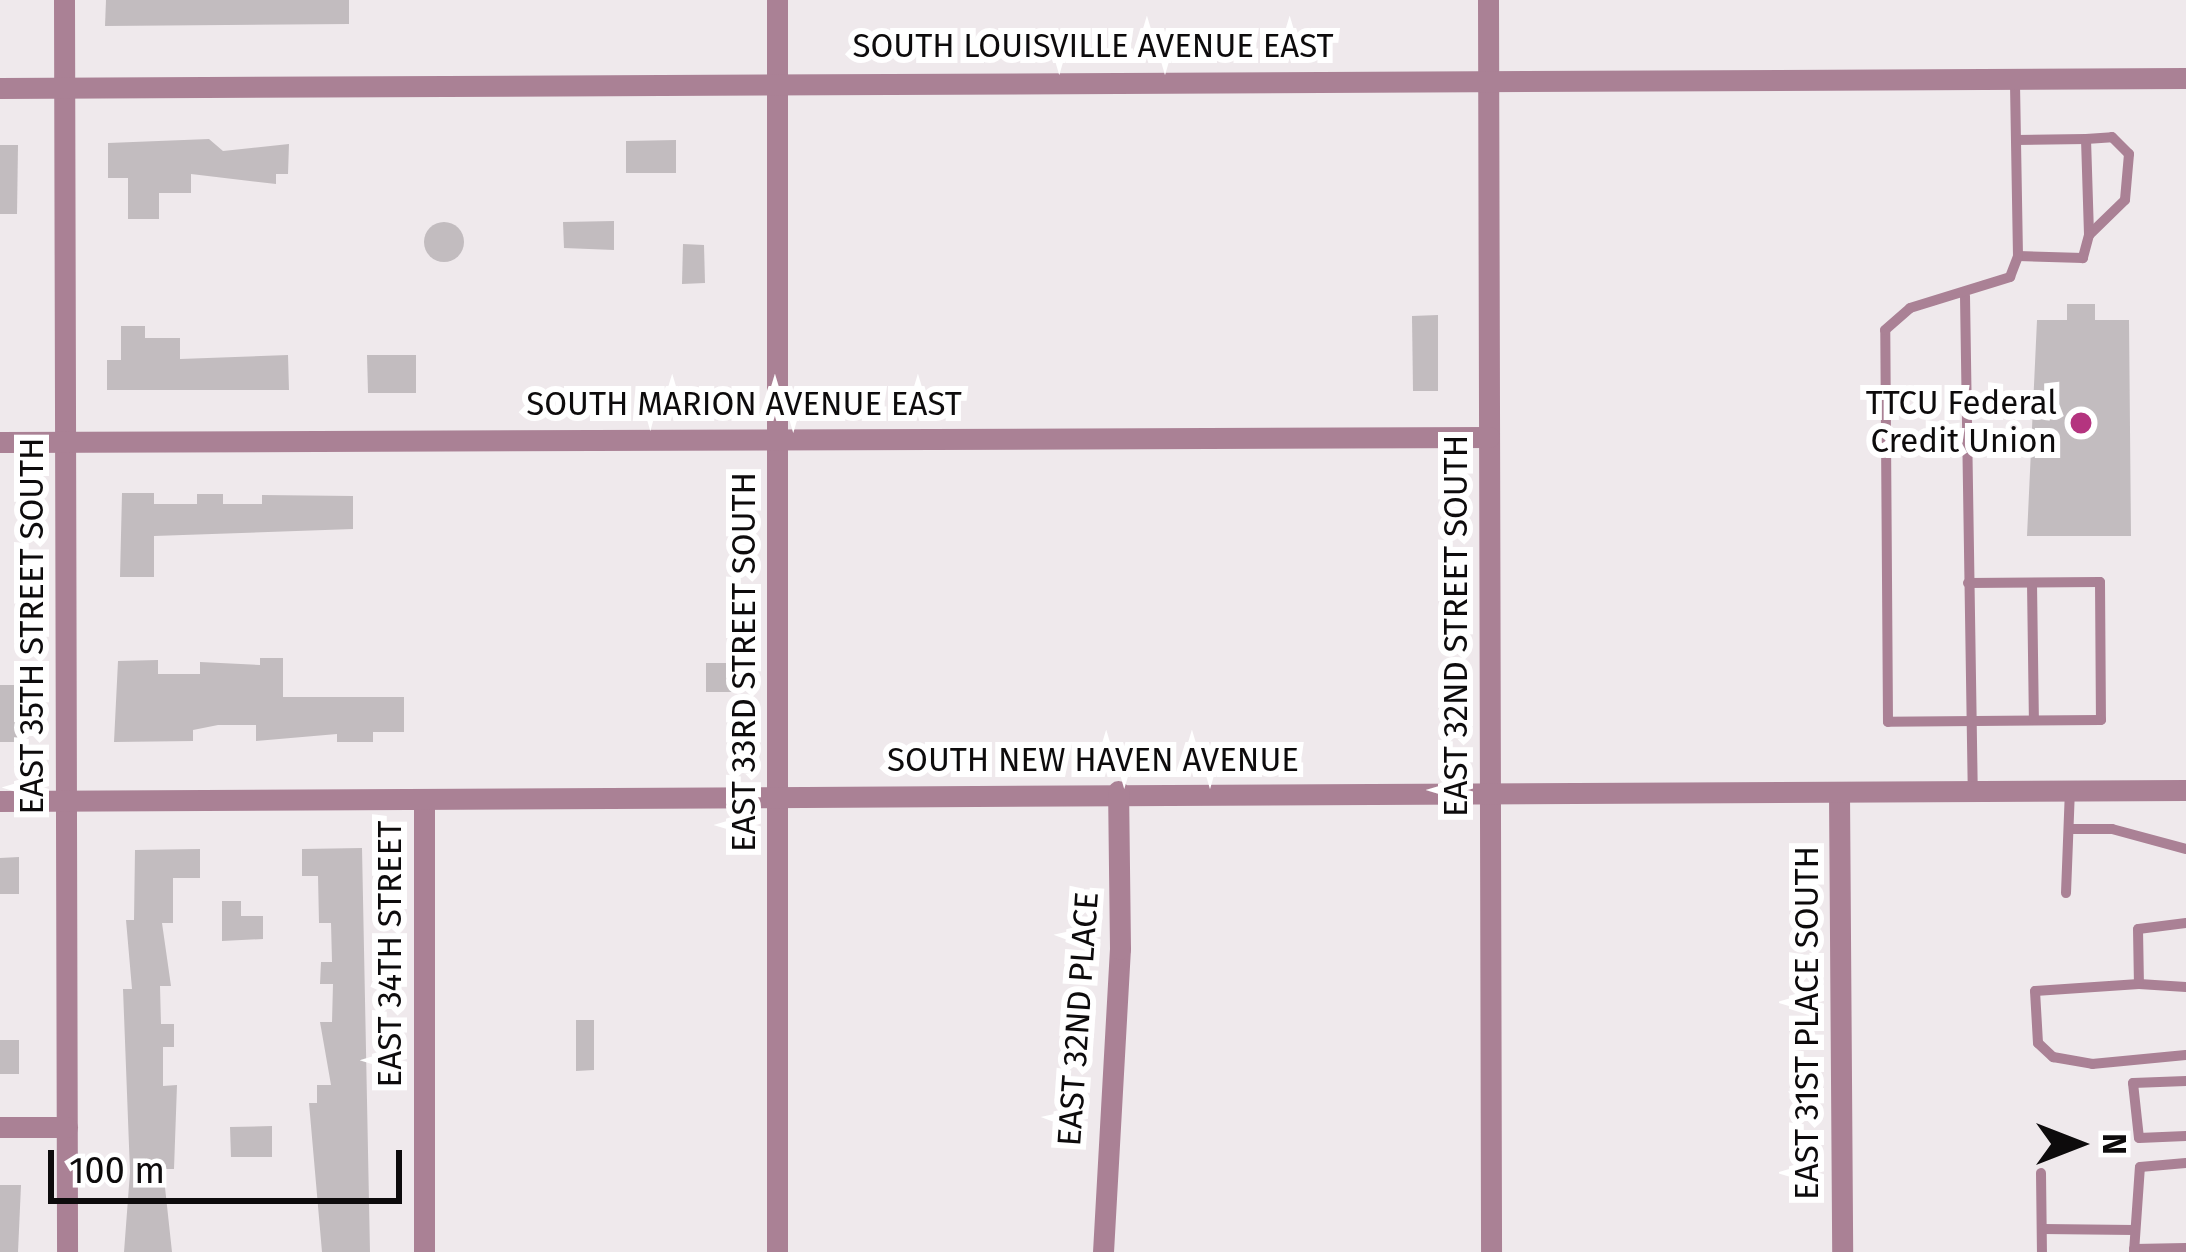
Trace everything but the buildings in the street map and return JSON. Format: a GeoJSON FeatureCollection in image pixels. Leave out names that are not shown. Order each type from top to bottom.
{"type":"FeatureCollection","features":[{"type":"Feature","properties":{"kind":"street","name":"EAST 35TH STREET SOUTH"},"geometry":{"type":"LineString","coordinates":[[64,0],[67,1252]]}},
{"type":"Feature","properties":{"kind":"street","name":"EAST 33RD STREET SOUTH"},"geometry":{"type":"LineString","coordinates":[[777,0],[777,1252]]}},
{"type":"Feature","properties":{"kind":"street","name":"EAST 32ND STREET SOUTH"},"geometry":{"type":"LineString","coordinates":[[1488,0],[1491,1252]]}},
{"type":"Feature","properties":{"kind":"street","name":"SOUTH LOUISVILLE AVENUE EAST"},"geometry":{"type":"LineString","coordinates":[[0,88],[777,80],[2186,78]]}},
{"type":"Feature","properties":{"kind":"street","name":"SOUTH MARION AVENUE EAST"},"geometry":{"type":"LineString","coordinates":[[0,442],[1489,436]]}},
{"type":"Feature","properties":{"kind":"street","name":"SOUTH NEW HAVEN AVENUE"},"geometry":{"type":"LineString","coordinates":[[0,801],[1118,791],[1839,794],[2186,790]]}},
{"type":"Feature","properties":{"kind":"street","name":"EAST 32ND PLACE"},"geometry":{"type":"LineString","coordinates":[[1103,1252],[1120,949],[1118,791]]}},
{"type":"Feature","properties":{"kind":"street","name":"EAST 31ST PLACE SOUTH"},"geometry":{"type":"LineString","coordinates":[[1839,794],[1842,1252]]}},
{"type":"Feature","properties":{"kind":"street","name":"EAST 34TH STREET"},"geometry":{"type":"LineString","coordinates":[[424,800],[424,1252]]}},
{"type":"Feature","properties":{"kind":"street"},"geometry":{"type":"LineString","coordinates":[[0,1127],[67,1127]]}},
{"type":"Feature","properties":{"kind":"lane"},"geometry":{"type":"LineString","coordinates":[[1968,583],[2100,582],[2101,720],[1888,722],[1885,330],[1910,308],[1966,296],[2010,277],[2018,256],[2014,79]]}},
{"type":"Feature","properties":{"kind":"lane"},"geometry":{"type":"LineString","coordinates":[[2016,140],[2112,137],[2129,154],[2126,200],[2089,236]]}},
{"type":"Feature","properties":{"kind":"lane"},"geometry":{"type":"LineString","coordinates":[[2018,256],[2083,258],[2089,236],[2086,139]]}},
{"type":"Feature","properties":{"kind":"lane"},"geometry":{"type":"LineString","coordinates":[[1966,296],[1973,791]]}},
{"type":"Feature","properties":{"kind":"lane"},"geometry":{"type":"LineString","coordinates":[[2032,583],[2034,720]]}},
{"type":"Feature","properties":{"kind":"lane"},"geometry":{"type":"LineString","coordinates":[[2066,893],[2070,790]]}},
{"type":"Feature","properties":{"kind":"lane"},"geometry":{"type":"LineString","coordinates":[[2072,830],[2113,829],[2186,849]]}},
{"type":"Feature","properties":{"kind":"lane"},"geometry":{"type":"LineString","coordinates":[[2139,984],[2138,928],[2186,923]]}},
{"type":"Feature","properties":{"kind":"lane"},"geometry":{"type":"LineString","coordinates":[[2186,987],[2139,984],[2035,991],[2038,1043],[2053,1057],[2092,1064],[2186,1055]]}},
{"type":"Feature","properties":{"kind":"lane"},"geometry":{"type":"LineString","coordinates":[[2186,1081],[2132,1083],[2139,1138],[2186,1136]]}},
{"type":"Feature","properties":{"kind":"lane"},"geometry":{"type":"LineString","coordinates":[[2186,1163],[2140,1167],[2134,1250],[2186,1248]]}},
{"type":"Feature","properties":{"kind":"lane"},"geometry":{"type":"LineString","coordinates":[[2041,1174],[2042,1252]]}},
{"type":"Feature","properties":{"kind":"lane"},"geometry":{"type":"LineString","coordinates":[[2043,1229],[2134,1230]]}},
{"type":"Feature","properties":{"kind":"place","name":"TTCU Federal Credit Union"},"geometry":{"type":"Point","coordinates":[2081,423]}}]}
